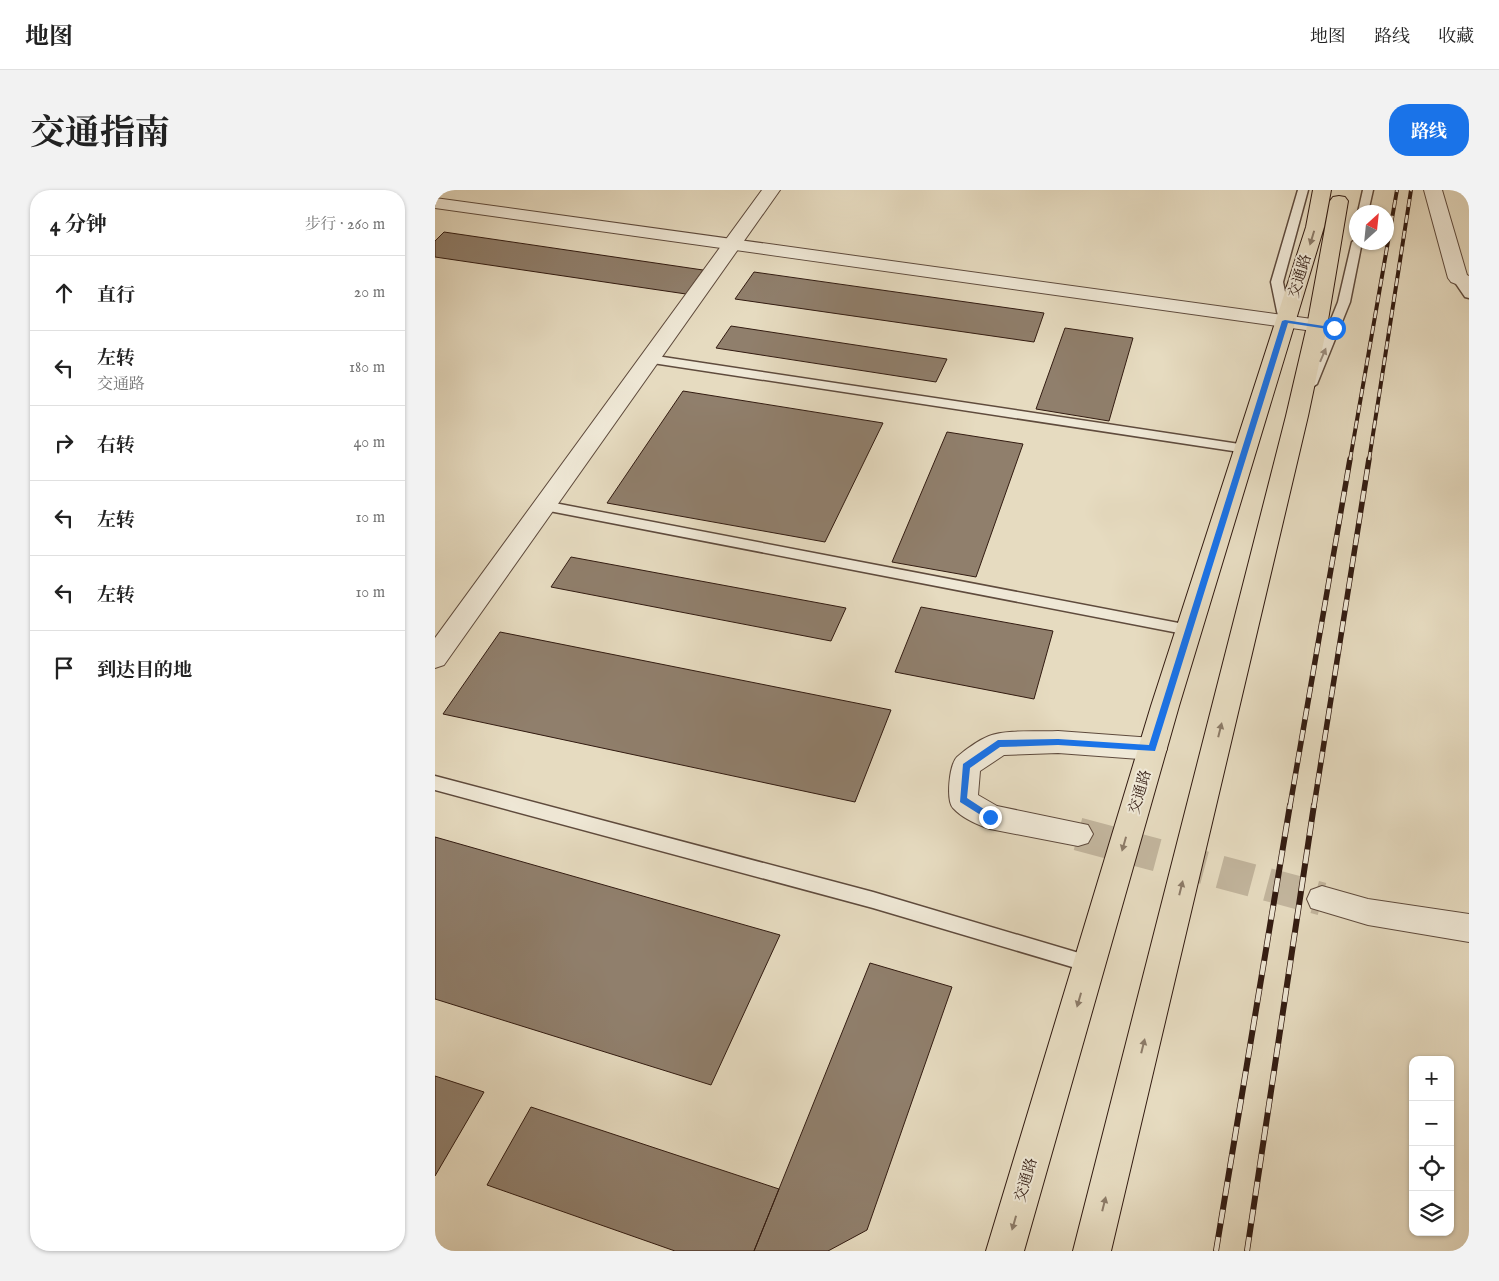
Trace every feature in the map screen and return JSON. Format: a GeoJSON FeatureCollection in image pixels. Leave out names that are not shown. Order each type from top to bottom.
{"type":"FeatureCollection","features":[{"type":"Feature","properties":{"kind":"main road","name":"交通路"},"geometry":{"type":"LineString","coordinates":[[1005,1251],[1153,748],[1315,227],[1322,190]]}},
{"type":"Feature","properties":{"kind":"main road","name":"交通路"},"geometry":{"type":"LineString","coordinates":[[1092,1251],[1297,416],[1325,327],[1341,190]]}},
{"type":"Feature","properties":{"kind":"street"},"geometry":{"type":"LineString","coordinates":[[435,658],[771,190]]}},
{"type":"Feature","properties":{"kind":"street"},"geometry":{"type":"LineString","coordinates":[[1433,190],[1464,280]]}},
{"type":"Feature","properties":{"kind":"street"},"geometry":{"type":"LineString","coordinates":[[435,203],[1325,327]]}},
{"type":"Feature","properties":{"kind":"street"},"geometry":{"type":"LineString","coordinates":[[1078,834],[990,817],[963,800],[966,766],[998,744],[1058,742],[1153,748]]}},
{"type":"Feature","properties":{"kind":"street"},"geometry":{"type":"LineString","coordinates":[[1322,899],[1367,912],[1469,928]]}},
{"type":"Feature","properties":{"kind":"lane"},"geometry":{"type":"LineString","coordinates":[[1285,321],[1277,282],[1303,190]]}},
{"type":"Feature","properties":{"kind":"lane"},"geometry":{"type":"LineString","coordinates":[[1364,205],[1367,190]]}},
{"type":"Feature","properties":{"kind":"lane"},"geometry":{"type":"LineString","coordinates":[[1325,327],[1344,302],[1355,250]]}},
{"type":"Feature","properties":{"kind":"lane"},"geometry":{"type":"LineString","coordinates":[[1464,280],[1469,295]]}},
{"type":"Feature","properties":{"kind":"lane"},"geometry":{"type":"LineString","coordinates":[[650,358],[1246,449]]}},
{"type":"Feature","properties":{"kind":"lane"},"geometry":{"type":"LineString","coordinates":[[544,506],[1189,630]]}},
{"type":"Feature","properties":{"kind":"lane"},"geometry":{"type":"LineString","coordinates":[[435,783],[873,900],[1089,964]]}},
{"type":"Feature","properties":{"kind":"building"},"geometry":{"type":"Polygon","coordinates":[[[444,232],[703,270],[686,294],[435,257],[435,241],[444,232]]]}},
{"type":"Feature","properties":{"kind":"building"},"geometry":{"type":"Polygon","coordinates":[[[754,272],[1044,313],[1034,342],[735,299],[754,272]]]}},
{"type":"Feature","properties":{"kind":"building"},"geometry":{"type":"Polygon","coordinates":[[[731,326],[947,359],[936,382],[716,348],[731,326]]]}},
{"type":"Feature","properties":{"kind":"building"},"geometry":{"type":"Polygon","coordinates":[[[1065,328],[1133,338],[1109,421],[1036,409],[1065,328]]]}},
{"type":"Feature","properties":{"kind":"building"},"geometry":{"type":"Polygon","coordinates":[[[683,391],[883,423],[825,542],[607,503],[683,391]]]}},
{"type":"Feature","properties":{"kind":"building"},"geometry":{"type":"Polygon","coordinates":[[[947,432],[1023,444],[976,577],[892,562],[947,432]]]}},
{"type":"Feature","properties":{"kind":"building"},"geometry":{"type":"Polygon","coordinates":[[[571,557],[846,608],[831,641],[551,587],[571,557]]]}},
{"type":"Feature","properties":{"kind":"building"},"geometry":{"type":"Polygon","coordinates":[[[921,607],[1053,631],[1034,699],[895,672],[921,607]]]}},
{"type":"Feature","properties":{"kind":"building"},"geometry":{"type":"Polygon","coordinates":[[[500,632],[891,710],[855,802],[443,714],[500,632]]]}},
{"type":"Feature","properties":{"kind":"building"},"geometry":{"type":"Polygon","coordinates":[[[435,837],[780,935],[711,1085],[435,999],[435,837]]]}},
{"type":"Feature","properties":{"kind":"building"},"geometry":{"type":"Polygon","coordinates":[[[870,963],[952,987],[867,1230],[828,1251],[754,1251],[870,963]]]}},
{"type":"Feature","properties":{"kind":"building"},"geometry":{"type":"Polygon","coordinates":[[[435,1076],[484,1092],[435,1176],[435,1076]]]}},
{"type":"Feature","properties":{"kind":"building"},"geometry":{"type":"Polygon","coordinates":[[[531,1107],[779,1189],[754,1251],[675,1251],[487,1185],[531,1107]]]}},
{"type":"Feature","properties":{"kind":"tunnel"},"geometry":{"type":"LineString","coordinates":[[1078,834],[1322,899]]}},
{"type":"Feature","properties":{"kind":"railway"},"geometry":{"type":"LineString","coordinates":[[1350,460],[1397,190]]}},
{"type":"Feature","properties":{"kind":"railway"},"geometry":{"type":"LineString","coordinates":[[1369,460],[1411,190]]}},
{"type":"Feature","properties":{"kind":"railway"},"geometry":{"type":"LineString","coordinates":[[1290,806],[1350,459]]}},
{"type":"Feature","properties":{"kind":"railway"},"geometry":{"type":"LineString","coordinates":[[1314,806],[1369,459]]}},
{"type":"Feature","properties":{"kind":"railway"},"geometry":{"type":"LineString","coordinates":[[1216,1251],[1290,805]]}},
{"type":"Feature","properties":{"kind":"railway"},"geometry":{"type":"LineString","coordinates":[[1247,1251],[1314,805]]}},
{"type":"Feature","properties":{"kind":"route"},"geometry":{"type":"LineString","coordinates":[[990,817],[963,800],[966,766],[998,744],[1058,742],[1153,748],[1285,321],[1334,328]]}}]}
